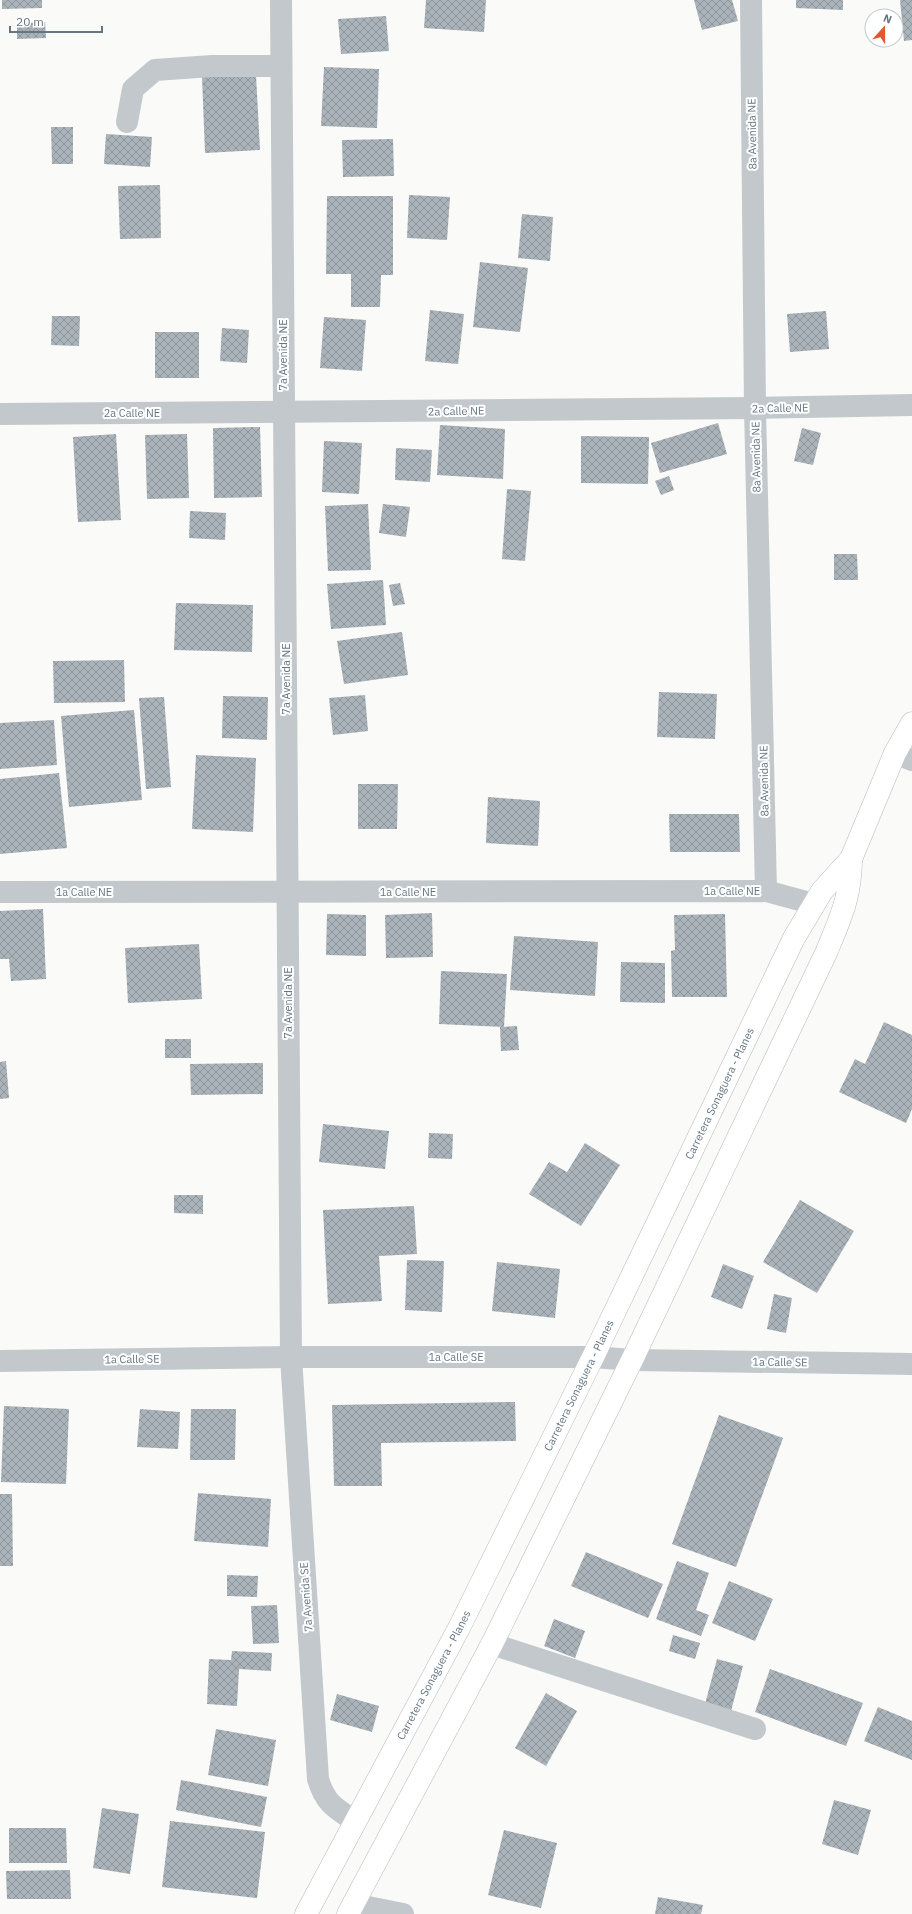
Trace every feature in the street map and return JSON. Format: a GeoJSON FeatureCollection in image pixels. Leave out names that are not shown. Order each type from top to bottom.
{"type":"FeatureCollection","features":[{"type":"Feature","properties":{"kind":"main road","name":"Carretera Sonaguera - Planes"},"geometry":{"type":"LineString","coordinates":[[306,1914],[459,1628],[593,1356],[791,945],[822,891],[851,859],[904,756],[912,723]]}},
{"type":"Feature","properties":{"kind":"main road","name":"Carretera Sonaguera - Planes"},"geometry":{"type":"LineString","coordinates":[[350,1909],[492,1644],[632,1360],[826,953],[846,903],[851,877],[851,859]]}},
{"type":"Feature","properties":{"kind":"street","name":"7a Avenida NE"},"geometry":{"type":"LineString","coordinates":[[281,0],[291,1357]]}},
{"type":"Feature","properties":{"kind":"street","name":"8a Avenida NE"},"geometry":{"type":"LineString","coordinates":[[751,0],[755,408],[766,891]]}},
{"type":"Feature","properties":{"kind":"street"},"geometry":{"type":"LineString","coordinates":[[126,122],[133,89],[156,70],[212,66],[281,66]]}},
{"type":"Feature","properties":{"kind":"street","name":"2a Calle NE"},"geometry":{"type":"LineString","coordinates":[[0,414],[284,413],[912,405]]}},
{"type":"Feature","properties":{"kind":"street","name":"1a Calle NE"},"geometry":{"type":"LineString","coordinates":[[0,892],[766,891],[814,904]]}},
{"type":"Feature","properties":{"kind":"street","name":"1a Calle SE"},"geometry":{"type":"LineString","coordinates":[[0,1361],[291,1357],[593,1356],[632,1360],[912,1364]]}},
{"type":"Feature","properties":{"kind":"street","name":"7a Avenida SE"},"geometry":{"type":"LineString","coordinates":[[291,1357],[318,1779],[322,1792],[330,1804],[355,1821]]}},
{"type":"Feature","properties":{"kind":"street"},"geometry":{"type":"LineString","coordinates":[[492,1644],[755,1729]]}},
{"type":"Feature","properties":{"kind":"street"},"geometry":{"type":"LineString","coordinates":[[350,1909],[402,1914]]}},
{"type":"Feature","properties":{"kind":"building"},"geometry":{"type":"Polygon","coordinates":[[[2,0],[42,0],[42,8],[2,9],[2,0]]]}},
{"type":"Feature","properties":{"kind":"building"},"geometry":{"type":"Polygon","coordinates":[[[426,0],[486,0],[484,32],[424,28],[426,0]]]}},
{"type":"Feature","properties":{"kind":"building"},"geometry":{"type":"Polygon","coordinates":[[[694,0],[732,0],[738,21],[702,30],[694,0]]]}},
{"type":"Feature","properties":{"kind":"building"},"geometry":{"type":"Polygon","coordinates":[[[796,0],[843,0],[843,10],[796,8],[796,0]]]}},
{"type":"Feature","properties":{"kind":"building"},"geometry":{"type":"Polygon","coordinates":[[[900,0],[912,0],[912,40],[904,41],[904,8],[901,8],[900,0]]]}},
{"type":"Feature","properties":{"kind":"building"},"geometry":{"type":"Polygon","coordinates":[[[386,16],[389,51],[341,54],[338,19],[386,16]]]}},
{"type":"Feature","properties":{"kind":"building"},"geometry":{"type":"Polygon","coordinates":[[[45,22],[46,38],[17,39],[17,23],[45,22]]]}},
{"type":"Feature","properties":{"kind":"building"},"geometry":{"type":"Polygon","coordinates":[[[324,67],[379,69],[377,128],[321,126],[324,67]]]}},
{"type":"Feature","properties":{"kind":"building"},"geometry":{"type":"Polygon","coordinates":[[[256,75],[260,150],[205,153],[202,77],[256,75]]]}},
{"type":"Feature","properties":{"kind":"building"},"geometry":{"type":"Polygon","coordinates":[[[51,127],[73,127],[73,164],[52,164],[51,127]]]}},
{"type":"Feature","properties":{"kind":"building"},"geometry":{"type":"Polygon","coordinates":[[[106,134],[152,137],[150,167],[104,164],[106,134]]]}},
{"type":"Feature","properties":{"kind":"building"},"geometry":{"type":"Polygon","coordinates":[[[393,139],[394,176],[343,177],[342,140],[393,139]]]}},
{"type":"Feature","properties":{"kind":"building"},"geometry":{"type":"Polygon","coordinates":[[[160,185],[161,238],[120,239],[118,186],[160,185]]]}},
{"type":"Feature","properties":{"kind":"building"},"geometry":{"type":"Polygon","coordinates":[[[409,195],[450,197],[447,240],[407,238],[409,195]]]}},
{"type":"Feature","properties":{"kind":"building"},"geometry":{"type":"Polygon","coordinates":[[[327,196],[393,196],[393,275],[381,275],[380,307],[351,307],[351,274],[326,274],[327,196]]]}},
{"type":"Feature","properties":{"kind":"building"},"geometry":{"type":"Polygon","coordinates":[[[522,214],[553,217],[550,261],[518,258],[522,214]]]}},
{"type":"Feature","properties":{"kind":"building"},"geometry":{"type":"Polygon","coordinates":[[[480,262],[528,268],[520,332],[473,327],[480,262]]]}},
{"type":"Feature","properties":{"kind":"building"},"geometry":{"type":"Polygon","coordinates":[[[430,310],[464,314],[458,364],[425,361],[430,310]]]}},
{"type":"Feature","properties":{"kind":"building"},"geometry":{"type":"Polygon","coordinates":[[[826,311],[829,349],[790,352],[787,314],[826,311]]]}},
{"type":"Feature","properties":{"kind":"building"},"geometry":{"type":"Polygon","coordinates":[[[52,316],[80,316],[79,346],[51,345],[52,316]]]}},
{"type":"Feature","properties":{"kind":"building"},"geometry":{"type":"Polygon","coordinates":[[[324,317],[366,320],[362,371],[320,368],[324,317]]]}},
{"type":"Feature","properties":{"kind":"building"},"geometry":{"type":"Polygon","coordinates":[[[222,328],[249,330],[247,363],[220,361],[222,328]]]}},
{"type":"Feature","properties":{"kind":"building"},"geometry":{"type":"Polygon","coordinates":[[[155,332],[199,332],[199,378],[155,378],[155,332]]]}},
{"type":"Feature","properties":{"kind":"building"},"geometry":{"type":"Polygon","coordinates":[[[718,423],[727,454],[660,473],[651,443],[718,423]]]}},
{"type":"Feature","properties":{"kind":"building"},"geometry":{"type":"Polygon","coordinates":[[[440,425],[505,429],[503,479],[437,475],[440,425]]]}},
{"type":"Feature","properties":{"kind":"building"},"geometry":{"type":"Polygon","coordinates":[[[260,427],[262,497],[214,498],[213,428],[260,427]]]}},
{"type":"Feature","properties":{"kind":"building"},"geometry":{"type":"Polygon","coordinates":[[[802,428],[821,433],[813,465],[794,461],[802,428]]]}},
{"type":"Feature","properties":{"kind":"building"},"geometry":{"type":"Polygon","coordinates":[[[116,434],[121,520],[78,522],[73,437],[116,434]]]}},
{"type":"Feature","properties":{"kind":"building"},"geometry":{"type":"Polygon","coordinates":[[[187,434],[189,498],[147,499],[145,435],[187,434]]]}},
{"type":"Feature","properties":{"kind":"building"},"geometry":{"type":"Polygon","coordinates":[[[581,436],[649,437],[648,484],[581,483],[581,436]]]}},
{"type":"Feature","properties":{"kind":"building"},"geometry":{"type":"Polygon","coordinates":[[[324,441],[362,443],[359,494],[322,492],[324,441]]]}},
{"type":"Feature","properties":{"kind":"building"},"geometry":{"type":"Polygon","coordinates":[[[396,448],[432,450],[430,482],[395,480],[396,448]]]}},
{"type":"Feature","properties":{"kind":"building"},"geometry":{"type":"Polygon","coordinates":[[[669,476],[674,490],[661,495],[655,481],[669,476]]]}},
{"type":"Feature","properties":{"kind":"building"},"geometry":{"type":"Polygon","coordinates":[[[507,489],[531,491],[525,561],[502,559],[507,489]]]}},
{"type":"Feature","properties":{"kind":"building"},"geometry":{"type":"Polygon","coordinates":[[[368,504],[371,570],[328,571],[325,506],[368,504]]]}},
{"type":"Feature","properties":{"kind":"building"},"geometry":{"type":"Polygon","coordinates":[[[383,504],[410,507],[406,537],[379,533],[383,504]]]}},
{"type":"Feature","properties":{"kind":"building"},"geometry":{"type":"Polygon","coordinates":[[[190,511],[226,513],[225,540],[189,538],[190,511]]]}},
{"type":"Feature","properties":{"kind":"building"},"geometry":{"type":"Polygon","coordinates":[[[834,554],[857,554],[858,580],[834,580],[834,554]]]}},
{"type":"Feature","properties":{"kind":"building"},"geometry":{"type":"Polygon","coordinates":[[[383,580],[386,625],[331,629],[327,584],[383,580]]]}},
{"type":"Feature","properties":{"kind":"building"},"geometry":{"type":"Polygon","coordinates":[[[400,583],[405,604],[393,606],[389,585],[400,583]]]}},
{"type":"Feature","properties":{"kind":"building"},"geometry":{"type":"Polygon","coordinates":[[[176,603],[253,605],[252,652],[174,650],[176,603]]]}},
{"type":"Feature","properties":{"kind":"building"},"geometry":{"type":"Polygon","coordinates":[[[402,632],[408,675],[344,684],[337,641],[402,632]]]}},
{"type":"Feature","properties":{"kind":"building"},"geometry":{"type":"Polygon","coordinates":[[[124,660],[125,702],[54,703],[53,661],[124,660]]]}},
{"type":"Feature","properties":{"kind":"building"},"geometry":{"type":"Polygon","coordinates":[[[659,692],[717,694],[715,739],[657,737],[659,692]]]}},
{"type":"Feature","properties":{"kind":"building"},"geometry":{"type":"Polygon","coordinates":[[[365,695],[368,731],[333,735],[329,698],[365,695]]]}},
{"type":"Feature","properties":{"kind":"building"},"geometry":{"type":"Polygon","coordinates":[[[223,696],[268,697],[267,740],[222,738],[223,696]]]}},
{"type":"Feature","properties":{"kind":"building"},"geometry":{"type":"Polygon","coordinates":[[[164,697],[171,787],[146,789],[139,698],[164,697]]]}},
{"type":"Feature","properties":{"kind":"building"},"geometry":{"type":"Polygon","coordinates":[[[134,710],[142,800],[69,807],[61,716],[134,710]]]}},
{"type":"Feature","properties":{"kind":"building"},"geometry":{"type":"Polygon","coordinates":[[[54,720],[57,765],[0,769],[0,723],[54,720]]]}},
{"type":"Feature","properties":{"kind":"building"},"geometry":{"type":"Polygon","coordinates":[[[196,755],[256,758],[253,832],[192,829],[196,755]]]}},
{"type":"Feature","properties":{"kind":"building"},"geometry":{"type":"Polygon","coordinates":[[[59,773],[67,848],[0,854],[0,779],[59,773]]]}},
{"type":"Feature","properties":{"kind":"building"},"geometry":{"type":"Polygon","coordinates":[[[358,784],[398,784],[397,829],[358,829],[358,784]]]}},
{"type":"Feature","properties":{"kind":"building"},"geometry":{"type":"Polygon","coordinates":[[[488,797],[540,801],[538,846],[486,843],[488,797]]]}},
{"type":"Feature","properties":{"kind":"building"},"geometry":{"type":"Polygon","coordinates":[[[669,814],[739,814],[740,852],[670,852],[669,814]]]}},
{"type":"Feature","properties":{"kind":"building"},"geometry":{"type":"Polygon","coordinates":[[[43,909],[46,979],[11,981],[9,959],[0,959],[0,911],[43,909]]]}},
{"type":"Feature","properties":{"kind":"building"},"geometry":{"type":"Polygon","coordinates":[[[432,913],[433,957],[386,958],[385,915],[432,913]]]}},
{"type":"Feature","properties":{"kind":"building"},"geometry":{"type":"Polygon","coordinates":[[[327,914],[366,915],[366,956],[326,955],[327,914]]]}},
{"type":"Feature","properties":{"kind":"building"},"geometry":{"type":"Polygon","coordinates":[[[725,914],[727,997],[672,997],[671,951],[675,950],[674,915],[725,914]]]}},
{"type":"Feature","properties":{"kind":"building"},"geometry":{"type":"Polygon","coordinates":[[[514,936],[598,942],[595,996],[510,990],[514,936]]]}},
{"type":"Feature","properties":{"kind":"building"},"geometry":{"type":"Polygon","coordinates":[[[199,944],[202,999],[128,1003],[125,948],[199,944]]]}},
{"type":"Feature","properties":{"kind":"building"},"geometry":{"type":"Polygon","coordinates":[[[621,962],[665,963],[665,1003],[620,1002],[621,962]]]}},
{"type":"Feature","properties":{"kind":"building"},"geometry":{"type":"Polygon","coordinates":[[[441,971],[507,974],[504,1027],[439,1024],[441,971]]]}},
{"type":"Feature","properties":{"kind":"building"},"geometry":{"type":"Polygon","coordinates":[[[884,1022],[912,1035],[912,1109],[906,1123],[839,1092],[855,1059],[865,1064],[884,1022]]]}},
{"type":"Feature","properties":{"kind":"building"},"geometry":{"type":"Polygon","coordinates":[[[517,1026],[519,1050],[501,1051],[500,1027],[517,1026]]]}},
{"type":"Feature","properties":{"kind":"building"},"geometry":{"type":"Polygon","coordinates":[[[165,1039],[191,1039],[191,1058],[165,1058],[165,1039]]]}},
{"type":"Feature","properties":{"kind":"building"},"geometry":{"type":"Polygon","coordinates":[[[6,1061],[9,1098],[0,1099],[0,1062],[6,1061]]]}},
{"type":"Feature","properties":{"kind":"building"},"geometry":{"type":"Polygon","coordinates":[[[263,1063],[263,1094],[191,1095],[190,1064],[263,1063]]]}},
{"type":"Feature","properties":{"kind":"building"},"geometry":{"type":"Polygon","coordinates":[[[323,1124],[389,1131],[385,1169],[319,1162],[323,1124]]]}},
{"type":"Feature","properties":{"kind":"building"},"geometry":{"type":"Polygon","coordinates":[[[429,1133],[453,1134],[452,1159],[428,1158],[429,1133]]]}},
{"type":"Feature","properties":{"kind":"building"},"geometry":{"type":"Polygon","coordinates":[[[585,1143],[620,1165],[581,1226],[529,1194],[549,1162],[567,1172],[585,1143]]]}},
{"type":"Feature","properties":{"kind":"building"},"geometry":{"type":"Polygon","coordinates":[[[174,1195],[203,1195],[203,1214],[174,1213],[174,1195]]]}},
{"type":"Feature","properties":{"kind":"building"},"geometry":{"type":"Polygon","coordinates":[[[800,1200],[854,1231],[817,1293],[763,1262],[800,1200]]]}},
{"type":"Feature","properties":{"kind":"building"},"geometry":{"type":"Polygon","coordinates":[[[414,1206],[417,1254],[379,1256],[382,1301],[328,1304],[323,1210],[414,1206]]]}},
{"type":"Feature","properties":{"kind":"building"},"geometry":{"type":"Polygon","coordinates":[[[407,1260],[444,1261],[442,1312],[405,1310],[407,1260]]]}},
{"type":"Feature","properties":{"kind":"building"},"geometry":{"type":"Polygon","coordinates":[[[497,1262],[560,1269],[555,1318],[492,1311],[497,1262]]]}},
{"type":"Feature","properties":{"kind":"building"},"geometry":{"type":"Polygon","coordinates":[[[723,1264],[754,1276],[742,1309],[711,1297],[723,1264]]]}},
{"type":"Feature","properties":{"kind":"building"},"geometry":{"type":"Polygon","coordinates":[[[774,1294],[792,1298],[786,1333],[767,1329],[774,1294]]]}},
{"type":"Feature","properties":{"kind":"building"},"geometry":{"type":"Polygon","coordinates":[[[515,1402],[516,1441],[381,1443],[382,1486],[334,1486],[332,1405],[515,1402]]]}},
{"type":"Feature","properties":{"kind":"building"},"geometry":{"type":"Polygon","coordinates":[[[4,1406],[69,1409],[66,1484],[1,1482],[4,1406]]]}},
{"type":"Feature","properties":{"kind":"building"},"geometry":{"type":"Polygon","coordinates":[[[140,1409],[180,1412],[178,1449],[137,1447],[140,1409]]]}},
{"type":"Feature","properties":{"kind":"building"},"geometry":{"type":"Polygon","coordinates":[[[191,1409],[236,1409],[235,1460],[190,1460],[191,1409]]]}},
{"type":"Feature","properties":{"kind":"building"},"geometry":{"type":"Polygon","coordinates":[[[719,1415],[783,1438],[736,1567],[672,1544],[719,1415]]]}},
{"type":"Feature","properties":{"kind":"building"},"geometry":{"type":"Polygon","coordinates":[[[198,1493],[271,1499],[268,1547],[194,1541],[198,1493]]]}},
{"type":"Feature","properties":{"kind":"building"},"geometry":{"type":"Polygon","coordinates":[[[0,1494],[12,1494],[13,1566],[0,1566],[0,1494]]]}},
{"type":"Feature","properties":{"kind":"building"},"geometry":{"type":"Polygon","coordinates":[[[586,1552],[663,1584],[648,1618],[571,1586],[586,1552]]]}},
{"type":"Feature","properties":{"kind":"building"},"geometry":{"type":"Polygon","coordinates":[[[677,1561],[709,1573],[696,1610],[709,1615],[701,1636],[656,1619],[677,1561]]]}},
{"type":"Feature","properties":{"kind":"building"},"geometry":{"type":"Polygon","coordinates":[[[227,1575],[258,1576],[257,1597],[227,1596],[227,1575]]]}},
{"type":"Feature","properties":{"kind":"building"},"geometry":{"type":"Polygon","coordinates":[[[729,1581],[773,1599],[755,1641],[712,1623],[729,1581]]]}},
{"type":"Feature","properties":{"kind":"building"},"geometry":{"type":"Polygon","coordinates":[[[277,1605],[279,1643],[253,1644],[251,1606],[277,1605]]]}},
{"type":"Feature","properties":{"kind":"building"},"geometry":{"type":"Polygon","coordinates":[[[554,1619],[585,1631],[575,1658],[544,1646],[554,1619]]]}},
{"type":"Feature","properties":{"kind":"building"},"geometry":{"type":"Polygon","coordinates":[[[673,1635],[700,1643],[695,1659],[669,1651],[673,1635]]]}},
{"type":"Feature","properties":{"kind":"building"},"geometry":{"type":"Polygon","coordinates":[[[232,1651],[272,1653],[271,1671],[239,1669],[237,1706],[207,1704],[209,1659],[231,1660],[232,1651]]]}},
{"type":"Feature","properties":{"kind":"building"},"geometry":{"type":"Polygon","coordinates":[[[717,1659],[743,1666],[731,1711],[705,1704],[717,1659]]]}},
{"type":"Feature","properties":{"kind":"building"},"geometry":{"type":"Polygon","coordinates":[[[770,1669],[863,1703],[846,1746],[755,1712],[770,1669]]]}},
{"type":"Feature","properties":{"kind":"building"},"geometry":{"type":"Polygon","coordinates":[[[546,1693],[577,1711],[546,1766],[515,1748],[546,1693]]]}},
{"type":"Feature","properties":{"kind":"building"},"geometry":{"type":"Polygon","coordinates":[[[337,1694],[379,1706],[372,1732],[330,1720],[337,1694]]]}},
{"type":"Feature","properties":{"kind":"building"},"geometry":{"type":"Polygon","coordinates":[[[878,1707],[912,1721],[912,1760],[864,1741],[878,1707]]]}},
{"type":"Feature","properties":{"kind":"building"},"geometry":{"type":"Polygon","coordinates":[[[216,1729],[276,1740],[268,1786],[208,1775],[216,1729]]]}},
{"type":"Feature","properties":{"kind":"building"},"geometry":{"type":"Polygon","coordinates":[[[181,1780],[267,1797],[261,1827],[176,1810],[181,1780]]]}},
{"type":"Feature","properties":{"kind":"building"},"geometry":{"type":"Polygon","coordinates":[[[834,1800],[871,1810],[858,1855],[822,1844],[834,1800]]]}},
{"type":"Feature","properties":{"kind":"building"},"geometry":{"type":"Polygon","coordinates":[[[102,1808],[139,1814],[130,1874],[93,1868],[102,1808]]]}},
{"type":"Feature","properties":{"kind":"building"},"geometry":{"type":"Polygon","coordinates":[[[170,1821],[265,1832],[257,1898],[162,1887],[170,1821]]]}},
{"type":"Feature","properties":{"kind":"building"},"geometry":{"type":"Polygon","coordinates":[[[9,1828],[66,1828],[67,1863],[9,1863],[9,1828]]]}},
{"type":"Feature","properties":{"kind":"building"},"geometry":{"type":"Polygon","coordinates":[[[504,1830],[557,1843],[541,1908],[488,1895],[504,1830]]]}},
{"type":"Feature","properties":{"kind":"building"},"geometry":{"type":"Polygon","coordinates":[[[70,1870],[71,1899],[7,1899],[6,1871],[70,1870]]]}},
{"type":"Feature","properties":{"kind":"building"},"geometry":{"type":"Polygon","coordinates":[[[658,1897],[703,1905],[701,1914],[655,1914],[658,1897]]]}}]}
